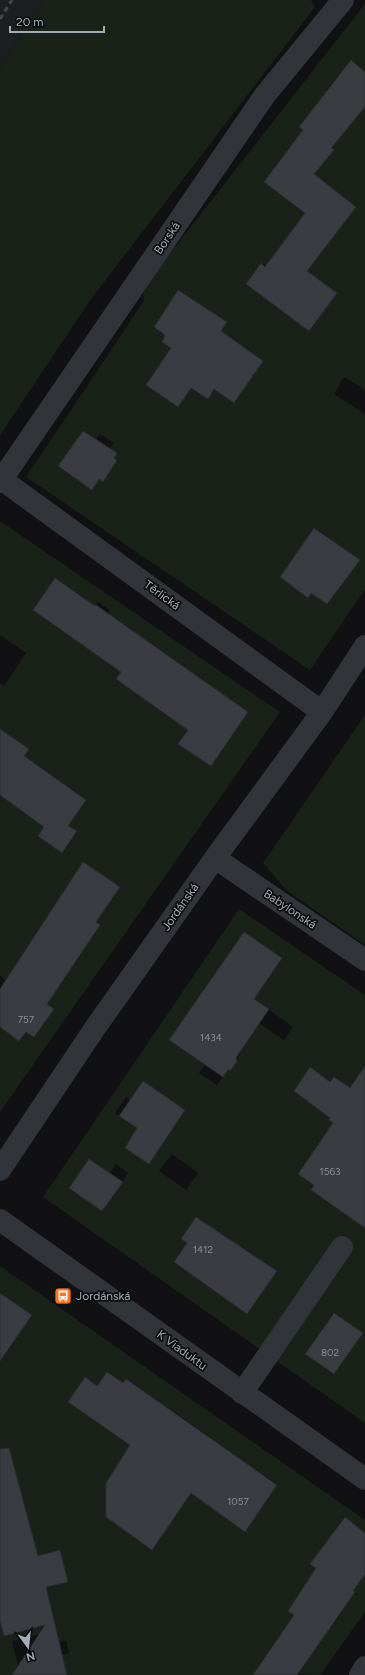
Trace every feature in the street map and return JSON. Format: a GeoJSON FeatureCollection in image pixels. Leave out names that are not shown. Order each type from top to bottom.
{"type":"FeatureCollection","features":[{"type":"Feature","properties":{"kind":"street","name":"Borská"},"geometry":{"type":"LineString","coordinates":[[1,481],[265,95],[342,0]]}},
{"type":"Feature","properties":{"kind":"street","name":"Těrlická"},"geometry":{"type":"LineString","coordinates":[[1,481],[322,712]]}},
{"type":"Feature","properties":{"kind":"street","name":"Jordánská"},"geometry":{"type":"LineString","coordinates":[[0,1170],[95,1028],[215,858],[322,712],[365,646]]}},
{"type":"Feature","properties":{"kind":"street","name":"Babylonská"},"geometry":{"type":"LineString","coordinates":[[215,858],[365,960]]}},
{"type":"Feature","properties":{"kind":"street","name":"K Viaduktu"},"geometry":{"type":"LineString","coordinates":[[0,1220],[365,1479]]}},
{"type":"Feature","properties":{"kind":"street"},"geometry":{"type":"LineString","coordinates":[[242,1392],[342,1248]]}},
{"type":"Feature","properties":{"kind":"street"},"geometry":{"type":"LineString","coordinates":[[360,1675],[365,1667]]}},
{"type":"Feature","properties":{"kind":"shaded area"},"geometry":{"type":"Polygon","coordinates":[[[0,0],[43,0],[0,68],[0,0]]]}},
{"type":"Feature","properties":{"kind":"shaded area"},"geometry":{"type":"Polygon","coordinates":[[[43,0],[311,0],[315,7],[91,299],[0,435],[0,68],[43,0]]]}},
{"type":"Feature","properties":{"kind":"shaded area"},"geometry":{"type":"Polygon","coordinates":[[[365,4],[365,72],[351,61],[326,90],[344,107],[365,107],[365,390],[344,377],[334,394],[365,414],[365,589],[310,670],[26,477],[144,301],[143,288],[365,4]],[[260,263],[246,284],[310,331],[336,293],[260,263]],[[178,290],[154,327],[165,335],[162,342],[181,355],[160,366],[146,385],[178,407],[191,388],[208,399],[214,389],[234,403],[263,361],[221,331],[227,322],[178,290]],[[83,431],[58,466],[92,490],[99,479],[103,482],[117,460],[114,458],[110,448],[114,443],[100,434],[96,439],[83,431]],[[315,528],[280,577],[308,598],[311,593],[327,604],[359,560],[315,528]]]}},
{"type":"Feature","properties":{"kind":"shaded area"},"geometry":{"type":"Polygon","coordinates":[[[0,521],[280,712],[0,1112],[0,1027],[20,1041],[26,1032],[28,995],[0,976],[0,790],[29,749],[0,729],[0,683],[4,686],[26,653],[0,635],[0,521]],[[55,578],[33,610],[85,646],[110,610],[98,602],[95,606],[55,578]],[[145,639],[116,679],[157,708],[185,667],[145,639]],[[215,690],[179,744],[211,766],[248,712],[215,690]],[[28,815],[44,827],[38,836],[63,853],[77,832],[68,826],[28,815]],[[99,925],[27,949],[67,975],[99,925]]]}},
{"type":"Feature","properties":{"kind":"shaded area"},"geometry":{"type":"Polygon","coordinates":[[[365,715],[365,945],[286,890],[263,863],[365,715]]]}},
{"type":"Feature","properties":{"kind":"shaded area"},"geometry":{"type":"Polygon","coordinates":[[[239,909],[365,995],[365,1069],[329,1120],[365,1144],[365,1171],[321,1140],[298,1174],[314,1185],[311,1190],[365,1228],[365,1423],[43,1197],[239,909]],[[244,932],[220,968],[282,958],[244,932]],[[267,1008],[257,1022],[284,1040],[293,1027],[267,1008]],[[236,1036],[169,1040],[205,1065],[199,1073],[217,1085],[228,1070],[231,1070],[246,1043],[236,1036]],[[310,1068],[294,1091],[341,1082],[334,1077],[330,1082],[310,1068]],[[143,1081],[130,1100],[126,1097],[115,1113],[143,1133],[156,1153],[185,1110],[143,1081]],[[172,1154],[159,1171],[186,1190],[198,1173],[172,1154]],[[89,1159],[102,1211],[128,1173],[116,1164],[110,1173],[89,1159]],[[196,1217],[181,1239],[187,1243],[174,1262],[212,1288],[240,1247],[196,1217]],[[242,1247],[213,1288],[247,1313],[277,1271],[242,1247]],[[333,1313],[305,1354],[334,1374],[363,1333],[333,1313]]]}},
{"type":"Feature","properties":{"kind":"shaded area"},"geometry":{"type":"Polygon","coordinates":[[[0,1266],[365,1520],[365,1533],[344,1517],[329,1539],[316,1568],[288,1611],[311,1617],[330,1629],[354,1594],[359,1595],[353,1591],[365,1574],[365,1612],[320,1675],[298,1674],[305,1664],[283,1631],[253,1675],[67,1675],[62,1655],[69,1653],[66,1641],[59,1642],[56,1630],[12,1641],[18,1666],[14,1672],[15,1675],[0,1675],[0,1621],[4,1636],[54,1623],[16,1595],[67,1582],[60,1551],[38,1556],[33,1538],[0,1492],[0,1361],[32,1315],[0,1293],[0,1266]],[[107,1372],[97,1386],[85,1377],[68,1402],[109,1430],[139,1388],[126,1379],[123,1383],[107,1372]],[[175,1412],[153,1441],[181,1481],[211,1438],[175,1412]],[[243,1461],[237,1470],[223,1479],[206,1504],[245,1532],[278,1484],[243,1461]],[[106,1483],[106,1517],[152,1549],[106,1483]]]}},
{"type":"Feature","properties":{"kind":"building"},"geometry":{"type":"Polygon","coordinates":[[[351,60],[365,72],[365,107],[331,148],[334,150],[314,174],[356,207],[307,271],[337,293],[309,331],[246,284],[261,263],[265,267],[305,213],[264,182],[303,130],[299,127],[351,60]]]}},
{"type":"Feature","properties":{"kind":"building"},"geometry":{"type":"Polygon","coordinates":[[[178,290],[227,322],[221,331],[263,361],[234,403],[214,389],[208,399],[191,388],[178,407],[146,385],[171,348],[162,342],[165,335],[154,327],[178,290]]]}},
{"type":"Feature","properties":{"kind":"building"},"geometry":{"type":"Polygon","coordinates":[[[83,431],[117,453],[114,458],[117,460],[103,482],[99,479],[92,490],[58,466],[83,431]]]}},
{"type":"Feature","properties":{"kind":"building"},"geometry":{"type":"Polygon","coordinates":[[[314,528],[360,560],[327,604],[311,593],[308,598],[280,577],[314,528]]]}},
{"type":"Feature","properties":{"kind":"building"},"geometry":{"type":"Polygon","coordinates":[[[55,578],[95,606],[96,605],[248,712],[211,766],[178,744],[188,730],[116,679],[121,672],[33,610],[55,578]]]}},
{"type":"Feature","properties":{"kind":"building"},"geometry":{"type":"Polygon","coordinates":[[[0,729],[29,749],[24,756],[86,800],[68,826],[77,831],[62,853],[38,836],[44,827],[0,795],[0,729]]]}},
{"type":"Feature","properties":{"kind":"building"},"geometry":{"type":"Polygon","coordinates":[[[83,862],[120,887],[96,922],[100,925],[47,1004],[54,1009],[34,1037],[26,1032],[19,1041],[0,1027],[0,989],[83,862]]]}},
{"type":"Feature","properties":{"kind":"building"},"geometry":{"type":"Polygon","coordinates":[[[244,932],[282,958],[254,999],[269,1009],[236,1058],[237,1061],[231,1070],[228,1070],[223,1077],[169,1040],[244,932]]]}},
{"type":"Feature","properties":{"kind":"building"},"geometry":{"type":"Polygon","coordinates":[[[365,1066],[365,1228],[311,1190],[314,1185],[298,1174],[333,1123],[329,1120],[330,1118],[294,1091],[310,1067],[330,1082],[334,1077],[350,1088],[365,1066]]]}},
{"type":"Feature","properties":{"kind":"building"},"geometry":{"type":"Polygon","coordinates":[[[143,1081],[185,1110],[149,1164],[125,1148],[137,1128],[119,1116],[143,1081]]]}},
{"type":"Feature","properties":{"kind":"building"},"geometry":{"type":"Polygon","coordinates":[[[89,1159],[123,1182],[102,1211],[69,1188],[89,1159]]]}},
{"type":"Feature","properties":{"kind":"building"},"geometry":{"type":"Polygon","coordinates":[[[196,1217],[277,1271],[247,1314],[174,1262],[187,1243],[181,1239],[196,1217]]]}},
{"type":"Feature","properties":{"kind":"building"},"geometry":{"type":"Polygon","coordinates":[[[0,1293],[32,1315],[0,1361],[0,1293]]]}},
{"type":"Feature","properties":{"kind":"building"},"geometry":{"type":"Polygon","coordinates":[[[334,1313],[363,1333],[334,1374],[305,1354],[334,1313]]]}},
{"type":"Feature","properties":{"kind":"building"},"geometry":{"type":"Polygon","coordinates":[[[107,1372],[123,1383],[126,1379],[277,1485],[245,1532],[191,1493],[152,1550],[106,1517],[106,1483],[130,1445],[68,1402],[85,1377],[97,1386],[107,1372]]]}},
{"type":"Feature","properties":{"kind":"building"},"geometry":{"type":"Polygon","coordinates":[[[9,1448],[38,1556],[60,1550],[68,1582],[46,1587],[67,1675],[12,1675],[45,1625],[4,1636],[0,1621],[0,1449],[9,1448]]]}},
{"type":"Feature","properties":{"kind":"building"},"geometry":{"type":"Polygon","coordinates":[[[345,1517],[365,1533],[365,1574],[353,1591],[355,1592],[297,1675],[253,1675],[294,1615],[288,1611],[316,1568],[310,1564],[345,1517]]]}},
{"type":"Feature","properties":{"kind":"railway"},"geometry":{"type":"LineString","coordinates":[[0,19],[12,0]]}},
{"type":"Feature","properties":{"kind":"place","name":"Jordánská"},"geometry":{"type":"Point","coordinates":[63,1296]}}]}
